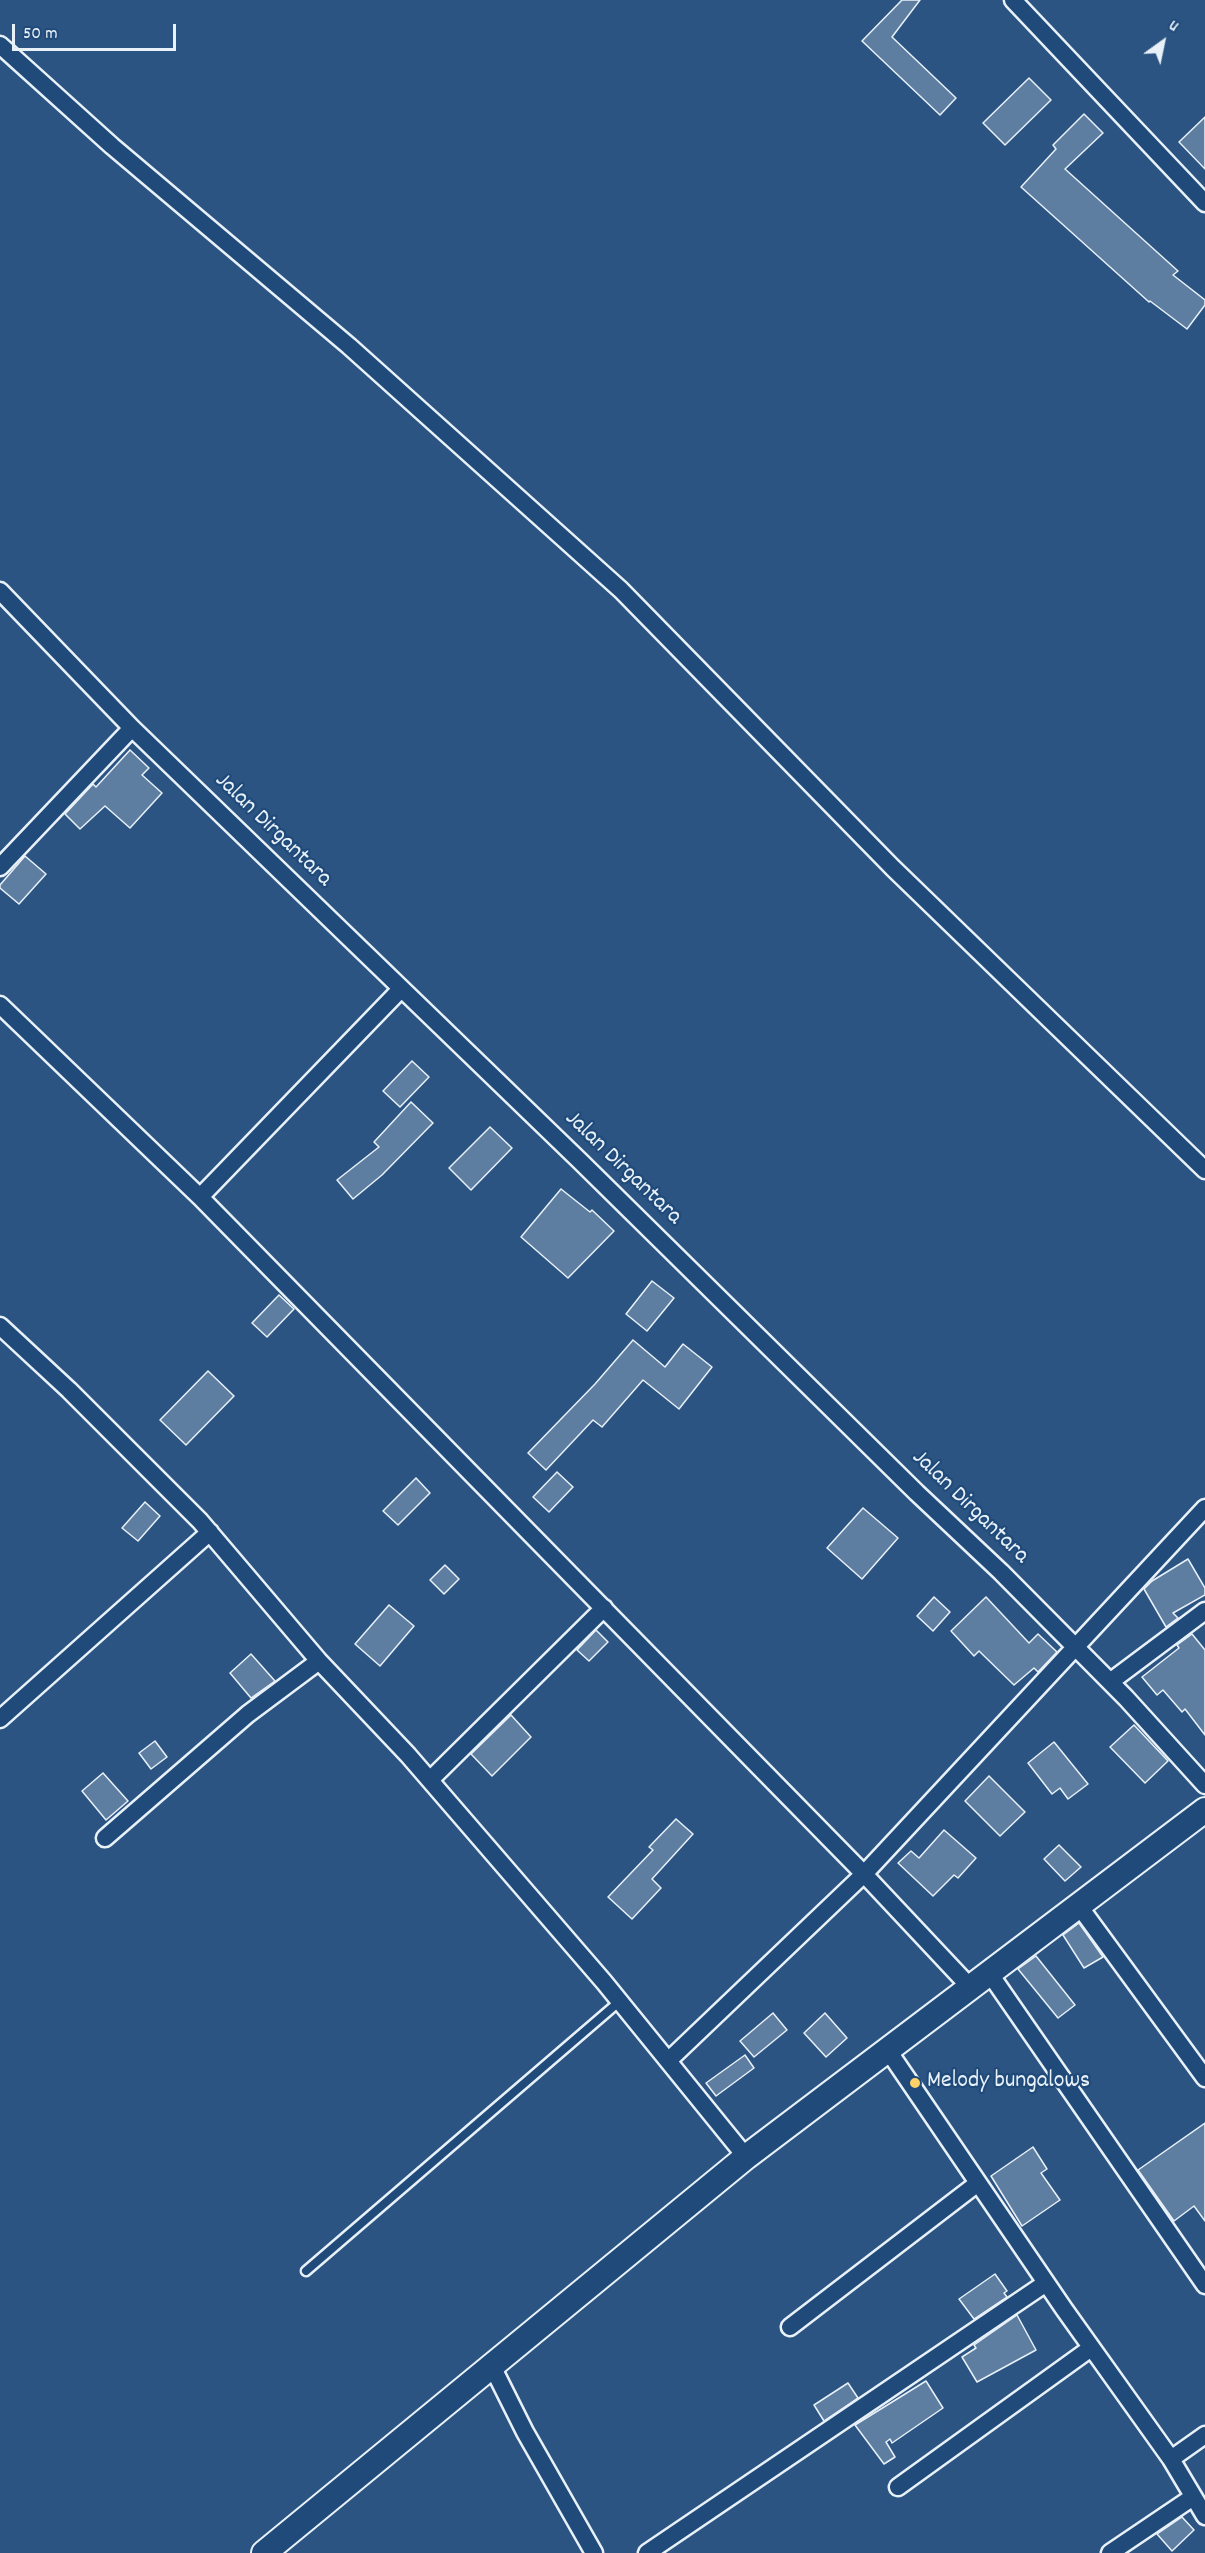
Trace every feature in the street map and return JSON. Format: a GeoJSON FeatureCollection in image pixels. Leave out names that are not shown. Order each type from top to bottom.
{"type":"FeatureCollection","features":[{"type":"Feature","properties":{"kind":"street"},"geometry":{"type":"LineString","coordinates":[[1013,0],[1205,203]]}},
{"type":"Feature","properties":{"kind":"street"},"geometry":{"type":"LineString","coordinates":[[0,45],[112,146],[349,346],[621,590],[893,868],[1205,1170]]}},
{"type":"Feature","properties":{"kind":"street","name":"Jalan Dirgantara"},"geometry":{"type":"LineString","coordinates":[[0,591],[132,728],[1076,1646],[1205,1785]]}},
{"type":"Feature","properties":{"kind":"street"},"geometry":{"type":"LineString","coordinates":[[0,867],[132,728]]}},
{"type":"Feature","properties":{"kind":"street"},"geometry":{"type":"LineString","coordinates":[[200,1197],[401,989]]}},
{"type":"Feature","properties":{"kind":"street"},"geometry":{"type":"LineString","coordinates":[[0,1005],[200,1197],[864,1874],[980,1981],[1205,2285]]}},
{"type":"Feature","properties":{"kind":"street"},"geometry":{"type":"LineString","coordinates":[[0,1326],[69,1390],[210,1532],[319,1661],[430,1780],[620,2001],[746,2157]]}},
{"type":"Feature","properties":{"kind":"street"},"geometry":{"type":"LineString","coordinates":[[669,2060],[864,1874],[1205,1508]]}},
{"type":"Feature","properties":{"kind":"street"},"geometry":{"type":"LineString","coordinates":[[0,1719],[210,1532]]}},
{"type":"Feature","properties":{"kind":"street"},"geometry":{"type":"LineString","coordinates":[[430,1780],[604,1608]]}},
{"type":"Feature","properties":{"kind":"street"},"geometry":{"type":"LineString","coordinates":[[1110,1682],[1205,1611]]}},
{"type":"Feature","properties":{"kind":"street"},"geometry":{"type":"LineString","coordinates":[[105,1838],[248,1714],[319,1661]]}},
{"type":"Feature","properties":{"kind":"street"},"geometry":{"type":"LineString","coordinates":[[264,2553],[746,2157],[1205,1810]]}},
{"type":"Feature","properties":{"kind":"street"},"geometry":{"type":"LineString","coordinates":[[1079,1906],[1205,2078]]}},
{"type":"Feature","properties":{"kind":"street"},"geometry":{"type":"LineString","coordinates":[[887,2049],[1091,2348],[1171,2459],[1205,2516]]}},
{"type":"Feature","properties":{"kind":"street"},"geometry":{"type":"LineString","coordinates":[[790,2327],[978,2183]]}},
{"type":"Feature","properties":{"kind":"street"},"geometry":{"type":"LineString","coordinates":[[647,2553],[1046,2283]]}},
{"type":"Feature","properties":{"kind":"street"},"geometry":{"type":"LineString","coordinates":[[898,2487],[1091,2348]]}},
{"type":"Feature","properties":{"kind":"street"},"geometry":{"type":"LineString","coordinates":[[492,2366],[525,2432],[594,2553]]}},
{"type":"Feature","properties":{"kind":"street"},"geometry":{"type":"LineString","coordinates":[[1171,2459],[1205,2435]]}},
{"type":"Feature","properties":{"kind":"street"},"geometry":{"type":"LineString","coordinates":[[1110,2553],[1193,2497]]}},
{"type":"Feature","properties":{"kind":"lane"},"geometry":{"type":"LineString","coordinates":[[306,2271],[620,2001]]}},
{"type":"Feature","properties":{"kind":"building"},"geometry":{"type":"Polygon","coordinates":[[[902,0],[920,0],[892,37],[956,98],[940,115],[862,41],[902,0]]]}},
{"type":"Feature","properties":{"kind":"building"},"geometry":{"type":"Polygon","coordinates":[[[1029,78],[1051,100],[1005,145],[983,123],[1029,78]]]}},
{"type":"Feature","properties":{"kind":"building"},"geometry":{"type":"Polygon","coordinates":[[[1084,114],[1103,133],[1065,169],[1178,271],[1173,275],[1205,300],[1205,305],[1187,329],[1149,302],[1021,187],[1056,149],[1053,145],[1084,114]]]}},
{"type":"Feature","properties":{"kind":"building"},"geometry":{"type":"Polygon","coordinates":[[[1205,117],[1205,169],[1179,142],[1205,117]]]}},
{"type":"Feature","properties":{"kind":"building"},"geometry":{"type":"Polygon","coordinates":[[[130,750],[149,768],[142,775],[162,793],[130,828],[105,806],[80,829],[65,814],[93,784],[96,787],[130,750]]]}},
{"type":"Feature","properties":{"kind":"building"},"geometry":{"type":"Polygon","coordinates":[[[25,856],[46,874],[19,904],[0,888],[0,885],[25,856]]]}},
{"type":"Feature","properties":{"kind":"building"},"geometry":{"type":"Polygon","coordinates":[[[412,1061],[429,1077],[400,1107],[383,1091],[412,1061]]]}},
{"type":"Feature","properties":{"kind":"building"},"geometry":{"type":"Polygon","coordinates":[[[411,1102],[433,1123],[382,1175],[353,1199],[337,1180],[379,1147],[374,1142],[411,1102]]]}},
{"type":"Feature","properties":{"kind":"building"},"geometry":{"type":"Polygon","coordinates":[[[490,1127],[512,1148],[471,1190],[449,1168],[490,1127]]]}},
{"type":"Feature","properties":{"kind":"building"},"geometry":{"type":"Polygon","coordinates":[[[561,1189],[590,1212],[592,1210],[614,1231],[568,1278],[521,1237],[561,1189]]]}},
{"type":"Feature","properties":{"kind":"building"},"geometry":{"type":"Polygon","coordinates":[[[652,1281],[674,1298],[647,1331],[626,1314],[652,1281]]]}},
{"type":"Feature","properties":{"kind":"building"},"geometry":{"type":"Polygon","coordinates":[[[279,1295],[294,1309],[267,1337],[252,1323],[279,1295]]]}},
{"type":"Feature","properties":{"kind":"building"},"geometry":{"type":"Polygon","coordinates":[[[633,1340],[665,1367],[683,1344],[712,1367],[679,1409],[643,1380],[602,1427],[593,1420],[546,1470],[528,1453],[595,1384],[633,1340]]]}},
{"type":"Feature","properties":{"kind":"building"},"geometry":{"type":"Polygon","coordinates":[[[208,1371],[234,1396],[186,1445],[160,1420],[208,1371]]]}},
{"type":"Feature","properties":{"kind":"building"},"geometry":{"type":"Polygon","coordinates":[[[557,1472],[573,1487],[549,1512],[533,1497],[557,1472]]]}},
{"type":"Feature","properties":{"kind":"building"},"geometry":{"type":"Polygon","coordinates":[[[416,1478],[430,1493],[398,1525],[383,1511],[416,1478]]]}},
{"type":"Feature","properties":{"kind":"building"},"geometry":{"type":"Polygon","coordinates":[[[145,1502],[160,1516],[138,1541],[122,1528],[145,1502]]]}},
{"type":"Feature","properties":{"kind":"building"},"geometry":{"type":"Polygon","coordinates":[[[863,1508],[898,1538],[862,1579],[827,1548],[863,1508]]]}},
{"type":"Feature","properties":{"kind":"building"},"geometry":{"type":"Polygon","coordinates":[[[1188,1559],[1205,1588],[1205,1595],[1173,1613],[1178,1618],[1166,1627],[1144,1589],[1152,1581],[1188,1559]]]}},
{"type":"Feature","properties":{"kind":"building"},"geometry":{"type":"Polygon","coordinates":[[[445,1565],[459,1579],[444,1594],[430,1580],[445,1565]]]}},
{"type":"Feature","properties":{"kind":"building"},"geometry":{"type":"Polygon","coordinates":[[[934,1597],[950,1612],[933,1631],[917,1616],[934,1597]]]}},
{"type":"Feature","properties":{"kind":"building"},"geometry":{"type":"Polygon","coordinates":[[[986,1597],[1029,1643],[1038,1634],[1057,1652],[1038,1672],[1034,1668],[1014,1685],[979,1651],[974,1656],[951,1631],[986,1597]]]}},
{"type":"Feature","properties":{"kind":"building"},"geometry":{"type":"Polygon","coordinates":[[[389,1605],[414,1626],[380,1666],[355,1644],[389,1605]]]}},
{"type":"Feature","properties":{"kind":"building"},"geometry":{"type":"Polygon","coordinates":[[[596,1630],[608,1642],[589,1661],[577,1650],[596,1630]]]}},
{"type":"Feature","properties":{"kind":"building"},"geometry":{"type":"Polygon","coordinates":[[[1192,1634],[1205,1650],[1205,1735],[1185,1709],[1182,1712],[1163,1690],[1157,1695],[1142,1677],[1179,1648],[1177,1645],[1192,1634]]]}},
{"type":"Feature","properties":{"kind":"building"},"geometry":{"type":"Polygon","coordinates":[[[251,1654],[275,1681],[251,1698],[230,1673],[251,1654]]]}},
{"type":"Feature","properties":{"kind":"building"},"geometry":{"type":"Polygon","coordinates":[[[511,1715],[531,1737],[492,1776],[471,1754],[511,1715]]]}},
{"type":"Feature","properties":{"kind":"building"},"geometry":{"type":"Polygon","coordinates":[[[1134,1725],[1168,1761],[1145,1783],[1110,1747],[1134,1725]]]}},
{"type":"Feature","properties":{"kind":"building"},"geometry":{"type":"Polygon","coordinates":[[[155,1741],[167,1757],[151,1769],[139,1753],[155,1741]]]}},
{"type":"Feature","properties":{"kind":"building"},"geometry":{"type":"Polygon","coordinates":[[[1054,1742],[1088,1784],[1068,1799],[1060,1788],[1052,1794],[1028,1763],[1054,1742]]]}},
{"type":"Feature","properties":{"kind":"building"},"geometry":{"type":"Polygon","coordinates":[[[103,1773],[128,1801],[106,1820],[82,1791],[103,1773]]]}},
{"type":"Feature","properties":{"kind":"building"},"geometry":{"type":"Polygon","coordinates":[[[989,1776],[1025,1812],[1000,1836],[965,1801],[989,1776]]]}},
{"type":"Feature","properties":{"kind":"building"},"geometry":{"type":"Polygon","coordinates":[[[676,1819],[693,1834],[652,1879],[661,1888],[632,1919],[608,1897],[653,1850],[649,1847],[676,1819]]]}},
{"type":"Feature","properties":{"kind":"building"},"geometry":{"type":"Polygon","coordinates":[[[944,1830],[976,1858],[958,1878],[954,1875],[933,1896],[898,1863],[911,1851],[919,1858],[944,1830]]]}},
{"type":"Feature","properties":{"kind":"building"},"geometry":{"type":"Polygon","coordinates":[[[1059,1845],[1081,1867],[1065,1881],[1044,1859],[1059,1845]]]}},
{"type":"Feature","properties":{"kind":"building"},"geometry":{"type":"Polygon","coordinates":[[[1079,1923],[1103,1957],[1084,1968],[1063,1935],[1079,1923]]]}},
{"type":"Feature","properties":{"kind":"building"},"geometry":{"type":"Polygon","coordinates":[[[1036,1956],[1075,2005],[1058,2018],[1018,1969],[1036,1956]]]}},
{"type":"Feature","properties":{"kind":"building"},"geometry":{"type":"Polygon","coordinates":[[[773,2013],[787,2030],[754,2057],[740,2041],[773,2013]]]}},
{"type":"Feature","properties":{"kind":"building"},"geometry":{"type":"Polygon","coordinates":[[[825,2013],[847,2038],[826,2057],[804,2033],[825,2013]]]}},
{"type":"Feature","properties":{"kind":"building"},"geometry":{"type":"Polygon","coordinates":[[[745,2055],[754,2068],[716,2096],[706,2083],[745,2055]]]}},
{"type":"Feature","properties":{"kind":"building"},"geometry":{"type":"Polygon","coordinates":[[[1205,2123],[1205,2221],[1194,2206],[1174,2221],[1138,2170],[1205,2123]]]}},
{"type":"Feature","properties":{"kind":"building"},"geometry":{"type":"Polygon","coordinates":[[[1033,2147],[1047,2169],[1041,2173],[1060,2200],[1022,2226],[991,2176],[1033,2147]]]}},
{"type":"Feature","properties":{"kind":"building"},"geometry":{"type":"Polygon","coordinates":[[[995,2274],[1007,2291],[1004,2293],[1007,2297],[974,2319],[959,2299],[995,2274]]]}},
{"type":"Feature","properties":{"kind":"building"},"geometry":{"type":"Polygon","coordinates":[[[1017,2315],[1036,2350],[977,2382],[962,2357],[976,2348],[974,2345],[1017,2315]]]}},
{"type":"Feature","properties":{"kind":"building"},"geometry":{"type":"Polygon","coordinates":[[[926,2381],[943,2408],[892,2443],[890,2439],[886,2442],[895,2457],[884,2464],[855,2425],[926,2381]]]}},
{"type":"Feature","properties":{"kind":"building"},"geometry":{"type":"Polygon","coordinates":[[[848,2383],[858,2398],[824,2421],[814,2405],[848,2383]]]}},
{"type":"Feature","properties":{"kind":"building"},"geometry":{"type":"Polygon","coordinates":[[[1182,2517],[1194,2530],[1172,2551],[1157,2534],[1182,2517]]]}},
{"type":"Feature","properties":{"kind":"place","name":"Melody bungalows"},"geometry":{"type":"Point","coordinates":[915,2083]}}]}
